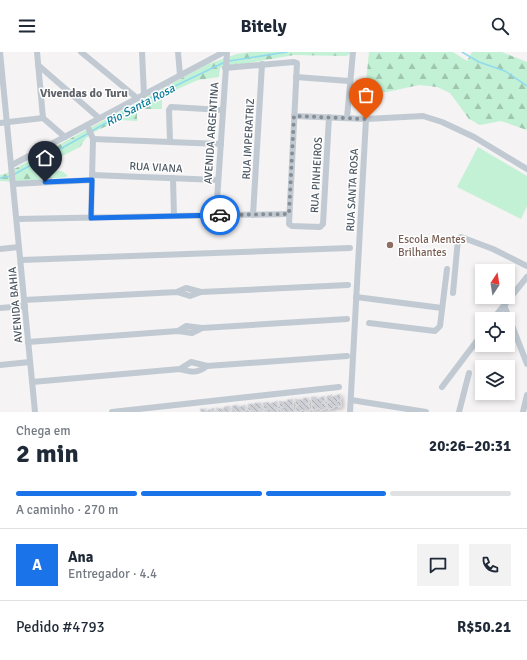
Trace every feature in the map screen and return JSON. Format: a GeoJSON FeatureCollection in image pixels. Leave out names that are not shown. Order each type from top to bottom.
{"type":"FeatureCollection","features":[{"type":"Feature","properties":{"kind":"street","name":"AVENIDA BAHIA"},"geometry":{"type":"LineString","coordinates":[[0,52],[1,77],[12,168],[19,247],[23,259],[31,342],[30,362],[34,382],[35,412]]}},
{"type":"Feature","properties":{"kind":"street"},"geometry":{"type":"LineString","coordinates":[[37,52],[43,118],[65,137]]}},
{"type":"Feature","properties":{"kind":"street"},"geometry":{"type":"LineString","coordinates":[[81,52],[137,98]]}},
{"type":"Feature","properties":{"kind":"street"},"geometry":{"type":"LineString","coordinates":[[178,52],[180,75]]}},
{"type":"Feature","properties":{"kind":"street"},"geometry":{"type":"LineString","coordinates":[[347,118],[349,81],[353,52]]}},
{"type":"Feature","properties":{"kind":"street"},"geometry":{"type":"LineString","coordinates":[[140,53],[144,95]]}},
{"type":"Feature","properties":{"kind":"street"},"geometry":{"type":"LineString","coordinates":[[12,168],[65,137],[88,126],[99,118],[180,75],[226,53]]}},
{"type":"Feature","properties":{"kind":"street","name":"AVENIDA ARGENTINA"},"geometry":{"type":"LineString","coordinates":[[216,215],[226,53]]}},
{"type":"Feature","properties":{"kind":"street"},"geometry":{"type":"LineString","coordinates":[[17,219],[289,214],[297,64],[294,62],[226,67]]}},
{"type":"Feature","properties":{"kind":"street","name":"RUA IMPERATRIZ"},"geometry":{"type":"LineString","coordinates":[[253,215],[262,64]]}},
{"type":"Feature","properties":{"kind":"street"},"geometry":{"type":"LineString","coordinates":[[38,65],[99,118]]}},
{"type":"Feature","properties":{"kind":"street"},"geometry":{"type":"LineString","coordinates":[[296,77],[349,81]]}},
{"type":"Feature","properties":{"kind":"street"},"geometry":{"type":"LineString","coordinates":[[170,142],[170,108],[174,106],[223,110]]}},
{"type":"Feature","properties":{"kind":"street"},"geometry":{"type":"LineString","coordinates":[[294,116],[366,119],[415,115],[432,118],[474,137],[527,169]]}},
{"type":"Feature","properties":{"kind":"street","name":"RUA PINHEIROS"},"geometry":{"type":"LineString","coordinates":[[289,214],[290,226],[320,226],[323,224],[329,117]]}},
{"type":"Feature","properties":{"kind":"street"},"geometry":{"type":"LineString","coordinates":[[0,123],[43,118]]}},
{"type":"Feature","properties":{"kind":"street","name":"RUA SANTA ROSA"},"geometry":{"type":"LineString","coordinates":[[350,412],[366,119]]}},
{"type":"Feature","properties":{"kind":"street"},"geometry":{"type":"LineString","coordinates":[[88,126],[93,138],[91,218]]}},
{"type":"Feature","properties":{"kind":"street"},"geometry":{"type":"LineString","coordinates":[[93,138],[221,144]]}},
{"type":"Feature","properties":{"kind":"street","name":"RUA VIANA"},"geometry":{"type":"LineString","coordinates":[[13,182],[92,178],[173,178],[218,180]]}},
{"type":"Feature","properties":{"kind":"street"},"geometry":{"type":"LineString","coordinates":[[173,178],[174,216]]}},
{"type":"Feature","properties":{"kind":"street"},"geometry":{"type":"LineString","coordinates":[[453,293],[459,238],[463,236],[527,266]]}},
{"type":"Feature","properties":{"kind":"street"},"geometry":{"type":"LineString","coordinates":[[0,249],[19,247]]}},
{"type":"Feature","properties":{"kind":"street"},"geometry":{"type":"LineString","coordinates":[[23,259],[168,253],[183,255],[198,253],[350,248]]}},
{"type":"Feature","properties":{"kind":"street"},"geometry":{"type":"LineString","coordinates":[[369,323],[435,331],[440,326],[448,269]]}},
{"type":"Feature","properties":{"kind":"street"},"geometry":{"type":"LineString","coordinates":[[515,291],[527,277]]}},
{"type":"Feature","properties":{"kind":"street"},"geometry":{"type":"LineString","coordinates":[[0,308],[26,302],[177,292],[190,296],[201,292],[348,285]]}},
{"type":"Feature","properties":{"kind":"street"},"geometry":{"type":"LineString","coordinates":[[356,298],[442,308]]}},
{"type":"Feature","properties":{"kind":"street"},"geometry":{"type":"LineString","coordinates":[[499,312],[504,304]]}},
{"type":"Feature","properties":{"kind":"street"},"geometry":{"type":"LineString","coordinates":[[504,304],[527,364]]}},
{"type":"Feature","properties":{"kind":"street"},"geometry":{"type":"LineString","coordinates":[[31,342],[178,331],[186,326],[202,328],[347,320]]}},
{"type":"Feature","properties":{"kind":"street"},"geometry":{"type":"LineString","coordinates":[[442,387],[475,343]]}},
{"type":"Feature","properties":{"kind":"street"},"geometry":{"type":"LineString","coordinates":[[180,369],[192,362],[207,366],[347,356]]}},
{"type":"Feature","properties":{"kind":"street"},"geometry":{"type":"LineString","coordinates":[[0,365],[30,362]]}},
{"type":"Feature","properties":{"kind":"street"},"geometry":{"type":"LineString","coordinates":[[34,382],[180,369],[193,373],[202,370],[207,366]]}},
{"type":"Feature","properties":{"kind":"street"},"geometry":{"type":"LineString","coordinates":[[459,412],[469,373]]}},
{"type":"Feature","properties":{"kind":"street"},"geometry":{"type":"LineString","coordinates":[[112,412],[339,387]]}},
{"type":"Feature","properties":{"kind":"street"},"geometry":{"type":"LineString","coordinates":[[523,412],[527,395]]}},
{"type":"Feature","properties":{"kind":"street"},"geometry":{"type":"LineString","coordinates":[[351,400],[426,412]]}},
{"type":"Feature","properties":{"kind":"green space"},"geometry":{"type":"Polygon","coordinates":[[[250,52],[355,52],[346,56],[294,55],[220,68],[219,77],[198,80],[162,96],[162,109],[137,109],[137,121],[119,120],[94,132],[86,138],[80,147],[54,160],[43,169],[44,172],[48,174],[53,171],[62,171],[68,176],[17,182],[0,181],[0,175],[5,174],[208,64],[237,54],[250,52]]]}},
{"type":"Feature","properties":{"kind":"green space"},"geometry":{"type":"Polygon","coordinates":[[[369,52],[453,52],[467,61],[472,52],[502,52],[527,62],[527,130],[501,121],[480,125],[469,119],[450,93],[437,87],[419,85],[387,92],[365,92],[369,52]]]}},
{"type":"Feature","properties":{"kind":"green space"},"geometry":{"type":"Polygon","coordinates":[[[478,147],[527,176],[527,206],[521,219],[457,187],[478,147]]]}},
{"type":"Feature","properties":{"kind":"building"},"geometry":{"type":"Polygon","coordinates":[[[340,394],[341,400],[337,401],[341,401],[341,407],[334,406],[334,408],[328,409],[327,403],[331,402],[327,402],[327,396],[332,395],[332,397],[340,394]]]}},
{"type":"Feature","properties":{"kind":"building"},"geometry":{"type":"Polygon","coordinates":[[[324,396],[325,402],[321,403],[325,403],[326,409],[320,410],[320,408],[312,410],[311,397],[316,397],[317,399],[324,396]]]}},
{"type":"Feature","properties":{"kind":"building"},"geometry":{"type":"Polygon","coordinates":[[[303,398],[308,398],[309,404],[305,404],[309,405],[310,411],[304,410],[296,412],[296,406],[299,405],[296,405],[295,399],[303,400],[303,398]]]}},
{"type":"Feature","properties":{"kind":"building"},"geometry":{"type":"Polygon","coordinates":[[[293,399],[294,412],[281,412],[280,408],[284,407],[280,407],[279,401],[287,402],[287,400],[293,399]]]}},
{"type":"Feature","properties":{"kind":"building"},"geometry":{"type":"Polygon","coordinates":[[[277,401],[278,407],[274,408],[278,408],[278,412],[264,412],[263,403],[269,402],[269,404],[277,401]]]}},
{"type":"Feature","properties":{"kind":"building"},"geometry":{"type":"Polygon","coordinates":[[[255,403],[261,403],[262,409],[258,409],[262,410],[262,412],[249,412],[252,411],[248,410],[248,404],[253,405],[255,403]]]}},
{"type":"Feature","properties":{"kind":"building"},"geometry":{"type":"Polygon","coordinates":[[[237,405],[238,407],[245,405],[246,411],[242,411],[246,412],[232,412],[232,406],[237,405]]]}},
{"type":"Feature","properties":{"kind":"building"},"geometry":{"type":"Polygon","coordinates":[[[229,406],[230,412],[217,412],[216,408],[224,409],[224,407],[229,406]]]}},
{"type":"Feature","properties":{"kind":"building"},"geometry":{"type":"Polygon","coordinates":[[[214,408],[214,412],[201,412],[200,409],[206,409],[206,411],[214,408]]]}},
{"type":"Feature","properties":{"kind":"waterway","name":"Rio Santa Rosa"},"geometry":{"type":"LineString","coordinates":[[229,61],[287,52]]}},
{"type":"Feature","properties":{"kind":"waterway","name":"Rio Santa Rosa"},"geometry":{"type":"LineString","coordinates":[[462,52],[479,62],[505,71],[527,86]]}},
{"type":"Feature","properties":{"kind":"waterway","name":"Rio Santa Rosa"},"geometry":{"type":"LineString","coordinates":[[92,131],[146,100],[225,62]]}},
{"type":"Feature","properties":{"kind":"waterway","name":"Rio Santa Rosa"},"geometry":{"type":"LineString","coordinates":[[13,175],[89,133]]}},
{"type":"Feature","properties":{"kind":"waterway","name":"Rio Santa Rosa"},"geometry":{"type":"LineString","coordinates":[[0,178],[10,176]]}},
{"type":"Feature","properties":{"kind":"way so far"},"geometry":{"type":"LineString","coordinates":[[220,215],[289,214],[294,116],[366,119]]}},
{"type":"Feature","properties":{"kind":"place","name":"Escola Mentes Brilhantes"},"geometry":{"type":"Point","coordinates":[390,245]}},
{"type":"Feature","properties":{"kind":"district","name":"Vivendas do Turu"},"geometry":{"type":"Point","coordinates":[84,93]}},
{"type":"Feature","properties":{"kind":"route"},"geometry":{"type":"LineString","coordinates":[[45,182],[92,180],[91,218],[220,215]]}}]}
